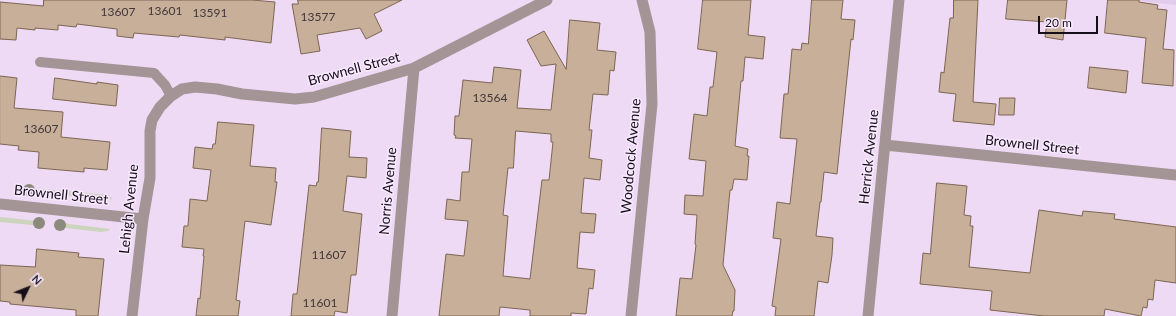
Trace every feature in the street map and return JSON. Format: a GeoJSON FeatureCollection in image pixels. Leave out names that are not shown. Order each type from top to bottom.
{"type":"FeatureCollection","features":[{"type":"Feature","properties":{"kind":"street","name":"Brownell Street"},"geometry":{"type":"LineString","coordinates":[[160,107],[171,96],[182,89],[195,87],[217,89],[242,94],[295,99],[314,97],[414,68],[547,0]]}},
{"type":"Feature","properties":{"kind":"street","name":"Woodcock Avenue"},"geometry":{"type":"LineString","coordinates":[[631,316],[652,104],[650,32],[642,0]]}},
{"type":"Feature","properties":{"kind":"street","name":"Herrick Avenue"},"geometry":{"type":"LineString","coordinates":[[868,316],[899,0]]}},
{"type":"Feature","properties":{"kind":"street","name":"Norris Avenue"},"geometry":{"type":"LineString","coordinates":[[392,316],[414,68]]}},
{"type":"Feature","properties":{"kind":"street","name":"Lehigh Avenue"},"geometry":{"type":"LineString","coordinates":[[132,316],[143,219],[150,178],[150,131],[152,120],[160,107]]}},
{"type":"Feature","properties":{"kind":"street","name":"Brownell Street"},"geometry":{"type":"LineString","coordinates":[[885,145],[1176,175]]}},
{"type":"Feature","properties":{"kind":"street","name":"Brownell Street"},"geometry":{"type":"LineString","coordinates":[[0,204],[143,219]]}},
{"type":"Feature","properties":{"kind":"lane"},"geometry":{"type":"LineString","coordinates":[[40,62],[154,73],[165,85],[171,96]]}},
{"type":"Feature","properties":{"kind":"shaded area"},"geometry":{"type":"Polygon","coordinates":[[[1123,0],[1176,0],[1176,5],[1139,1],[1123,0]]]}},
{"type":"Feature","properties":{"kind":"green space"},"geometry":{"type":"Polygon","coordinates":[[[23,187],[55,190],[55,195],[26,193],[23,187]]]}},
{"type":"Feature","properties":{"kind":"green space"},"geometry":{"type":"Polygon","coordinates":[[[59,190],[108,195],[113,199],[106,200],[59,195],[59,190]]]}},
{"type":"Feature","properties":{"kind":"green space"},"geometry":{"type":"Polygon","coordinates":[[[0,217],[38,221],[42,226],[0,222],[0,217]]]}},
{"type":"Feature","properties":{"kind":"green space"},"geometry":{"type":"Polygon","coordinates":[[[61,223],[110,229],[108,231],[101,232],[57,227],[61,223]]]}},
{"type":"Feature","properties":{"kind":"building"},"geometry":{"type":"Polygon","coordinates":[[[44,0],[252,0],[275,2],[271,43],[225,37],[225,40],[180,35],[179,37],[134,33],[133,38],[117,36],[117,29],[77,24],[76,27],[58,25],[58,30],[17,28],[16,40],[0,39],[0,2],[43,6],[44,0]]]}},
{"type":"Feature","properties":{"kind":"building"},"geometry":{"type":"Polygon","coordinates":[[[298,0],[402,0],[374,14],[382,31],[366,39],[360,28],[317,35],[320,51],[301,54],[292,4],[298,4],[298,0]]]}},
{"type":"Feature","properties":{"kind":"building"},"geometry":{"type":"Polygon","coordinates":[[[703,0],[751,0],[748,35],[765,37],[763,59],[745,57],[743,81],[741,81],[735,146],[748,149],[747,156],[749,156],[747,180],[734,179],[732,190],[730,190],[723,265],[735,290],[734,311],[732,316],[676,316],[680,278],[692,279],[696,245],[697,215],[684,214],[685,195],[703,196],[706,161],[689,159],[694,114],[707,116],[710,87],[713,87],[717,52],[698,49],[703,0]]]}},
{"type":"Feature","properties":{"kind":"building"},"geometry":{"type":"Polygon","coordinates":[[[812,0],[843,0],[841,19],[855,20],[853,40],[851,39],[837,174],[824,172],[816,236],[833,238],[832,255],[828,283],[818,281],[814,316],[775,316],[776,307],[772,306],[781,239],[773,238],[777,202],[790,204],[797,139],[780,138],[784,94],[788,94],[792,49],[801,50],[802,43],[808,44],[812,0]]]}},
{"type":"Feature","properties":{"kind":"building"},"geometry":{"type":"Polygon","coordinates":[[[954,0],[978,0],[973,102],[996,104],[994,125],[953,121],[956,94],[939,92],[941,72],[944,73],[950,18],[953,18],[954,0]]]}},
{"type":"Feature","properties":{"kind":"building"},"geometry":{"type":"Polygon","coordinates":[[[1008,0],[1067,0],[1063,40],[1045,37],[1047,22],[1006,19],[1008,0]]]}},
{"type":"Feature","properties":{"kind":"building"},"geometry":{"type":"Polygon","coordinates":[[[1108,0],[1139,0],[1139,2],[1158,5],[1157,9],[1167,10],[1163,49],[1174,50],[1173,86],[1142,83],[1146,38],[1105,33],[1108,0]]]}},
{"type":"Feature","properties":{"kind":"building"},"geometry":{"type":"Polygon","coordinates":[[[570,20],[600,23],[597,50],[616,52],[614,71],[610,70],[608,95],[593,94],[589,130],[592,130],[589,158],[602,160],[600,180],[584,178],[581,213],[596,214],[594,233],[580,232],[577,268],[595,270],[593,289],[589,288],[586,314],[571,313],[571,316],[530,316],[530,310],[500,307],[499,316],[439,316],[446,254],[464,256],[468,221],[445,219],[447,199],[460,201],[462,172],[469,172],[472,139],[455,138],[456,136],[454,135],[455,116],[459,116],[463,80],[492,83],[494,67],[521,70],[517,108],[551,110],[556,64],[541,66],[527,40],[544,31],[566,69],[570,20]],[[516,131],[513,168],[508,168],[503,215],[508,216],[503,276],[530,279],[542,180],[549,180],[553,142],[551,142],[551,134],[516,131]]]}},
{"type":"Feature","properties":{"kind":"building"},"geometry":{"type":"Polygon","coordinates":[[[1090,67],[1128,71],[1126,93],[1088,88],[1090,67]]]}},
{"type":"Feature","properties":{"kind":"building"},"geometry":{"type":"Polygon","coordinates":[[[0,76],[17,78],[14,108],[63,112],[61,137],[110,142],[107,170],[84,168],[84,172],[38,168],[39,152],[18,150],[19,146],[0,144],[0,76]]]}},
{"type":"Feature","properties":{"kind":"building"},"geometry":{"type":"Polygon","coordinates":[[[55,78],[97,84],[97,82],[118,85],[116,106],[53,99],[55,78]]]}},
{"type":"Feature","properties":{"kind":"building"},"geometry":{"type":"Polygon","coordinates":[[[1000,98],[1015,98],[1014,115],[999,115],[1000,98]]]}},
{"type":"Feature","properties":{"kind":"building"},"geometry":{"type":"Polygon","coordinates":[[[218,122],[254,125],[250,166],[276,168],[275,182],[277,182],[271,225],[245,221],[236,300],[240,301],[238,316],[196,316],[198,298],[200,299],[204,249],[182,247],[184,226],[188,226],[190,199],[207,201],[211,170],[193,168],[195,147],[212,149],[213,144],[215,144],[218,122]]]}},
{"type":"Feature","properties":{"kind":"building"},"geometry":{"type":"Polygon","coordinates":[[[322,128],[351,131],[349,157],[367,158],[366,178],[347,176],[343,211],[362,214],[356,275],[351,275],[347,313],[335,311],[334,316],[291,316],[293,294],[297,294],[309,185],[316,186],[318,182],[322,128]]]}},
{"type":"Feature","properties":{"kind":"building"},"geometry":{"type":"Polygon","coordinates":[[[937,183],[967,186],[964,215],[971,216],[970,226],[973,226],[969,267],[1030,273],[1039,210],[1082,216],[1083,211],[1115,214],[1114,219],[1176,227],[1176,283],[1155,280],[1153,300],[1148,299],[1147,308],[1143,307],[1141,316],[1105,309],[1104,316],[1044,316],[990,310],[992,291],[920,284],[923,253],[930,254],[937,183]]]}},
{"type":"Feature","properties":{"kind":"building"},"geometry":{"type":"Polygon","coordinates":[[[37,249],[79,253],[78,257],[104,259],[98,316],[76,316],[76,310],[10,304],[10,302],[0,301],[0,265],[35,267],[37,249]]]}}]}
